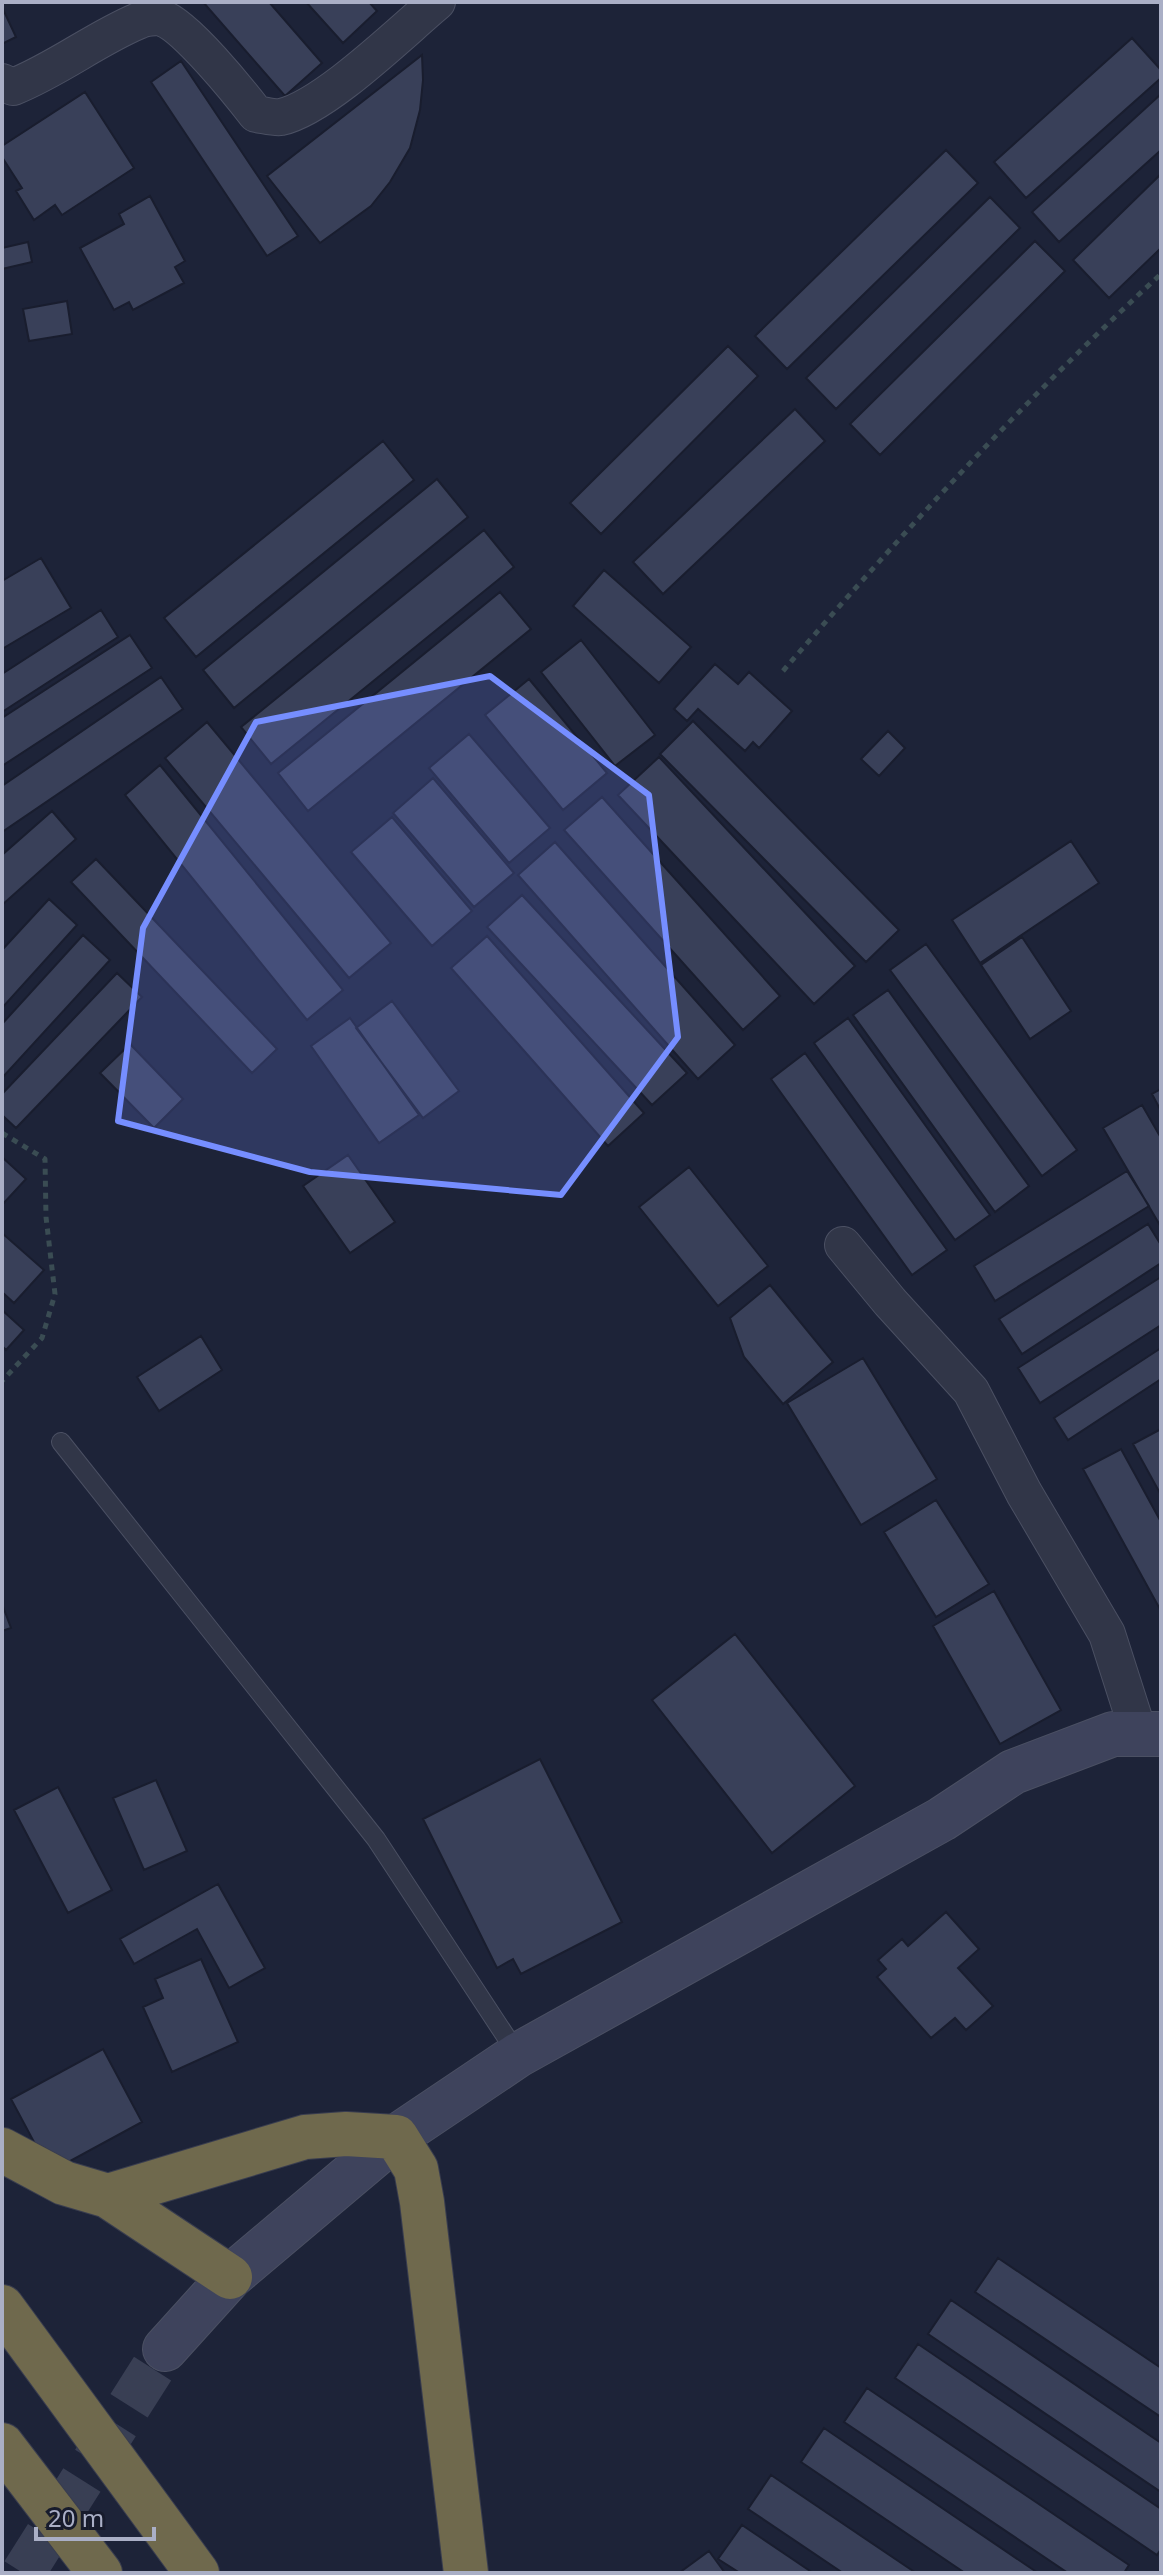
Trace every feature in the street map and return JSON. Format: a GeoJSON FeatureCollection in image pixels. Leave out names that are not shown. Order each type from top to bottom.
{"type":"FeatureCollection","features":[{"type":"Feature","properties":{"kind":"highway"},"geometry":{"type":"LineString","coordinates":[[108,2196],[305,2137],[346,2134],[396,2137],[416,2169],[422,2202],[466,2573]]}},
{"type":"Feature","properties":{"kind":"highway"},"geometry":{"type":"LineString","coordinates":[[2,2150],[64,2183],[108,2196],[230,2277]]}},
{"type":"Feature","properties":{"kind":"highway"},"geometry":{"type":"LineString","coordinates":[[2,2307],[197,2573]]}},
{"type":"Feature","properties":{"kind":"highway"},"geometry":{"type":"LineString","coordinates":[[2,2445],[100,2573]]}},
{"type":"Feature","properties":{"kind":"main road"},"geometry":{"type":"LineString","coordinates":[[165,2349],[230,2277],[396,2137],[518,2055],[942,1819],[1013,1772],[1113,1734],[1150,1734]]}},
{"type":"Feature","properties":{"kind":"street"},"geometry":{"type":"LineString","coordinates":[[2,82],[13,87],[39,77],[140,19],[161,18],[178,28],[236,88],[256,114],[279,117],[304,107],[342,83],[437,2]]}},
{"type":"Feature","properties":{"kind":"street"},"geometry":{"type":"LineString","coordinates":[[843,1245],[971,1391],[1024,1493],[1107,1634],[1150,1734]]}},
{"type":"Feature","properties":{"kind":"lane"},"geometry":{"type":"LineString","coordinates":[[61,1442],[376,1839],[518,2055]]}},
{"type":"Feature","properties":{"kind":"path"},"geometry":{"type":"LineString","coordinates":[[783,671],[882,556],[1114,317],[1161,274]]}},
{"type":"Feature","properties":{"kind":"path"},"geometry":{"type":"LineString","coordinates":[[2,1133],[45,1159],[46,1217],[55,1294],[42,1338],[2,1381]]}},
{"type":"Feature","properties":{"kind":"highlighted area"},"geometry":{"type":"Polygon","coordinates":[[[490,676],[649,795],[678,1037],[561,1195],[310,1172],[118,1121],[143,928],[256,722],[490,676]]]}},
{"type":"Feature","properties":{"kind":"building"},"geometry":{"type":"Polygon","coordinates":[[[203,2],[269,2],[322,63],[285,96],[203,2]]]}},
{"type":"Feature","properties":{"kind":"building"},"geometry":{"type":"Polygon","coordinates":[[[306,2],[369,2],[377,11],[343,43],[306,2]]]}},
{"type":"Feature","properties":{"kind":"building"},"geometry":{"type":"Polygon","coordinates":[[[2,7],[16,37],[2,44],[2,7]]]}},
{"type":"Feature","properties":{"kind":"building"},"geometry":{"type":"Polygon","coordinates":[[[1132,38],[1161,70],[1161,78],[1026,198],[994,162],[1132,38]]]}},
{"type":"Feature","properties":{"kind":"building"},"geometry":{"type":"Polygon","coordinates":[[[422,55],[420,110],[410,148],[371,206],[320,243],[267,176],[422,55]]]}},
{"type":"Feature","properties":{"kind":"building"},"geometry":{"type":"Polygon","coordinates":[[[181,61],[298,236],[267,256],[151,82],[181,61]]]}},
{"type":"Feature","properties":{"kind":"building"},"geometry":{"type":"Polygon","coordinates":[[[85,92],[134,168],[62,215],[55,205],[34,220],[16,191],[22,188],[2,157],[2,146],[85,92]]]}},
{"type":"Feature","properties":{"kind":"building"},"geometry":{"type":"Polygon","coordinates":[[[1161,94],[1161,150],[1059,242],[1032,212],[1161,94]]]}},
{"type":"Feature","properties":{"kind":"building"},"geometry":{"type":"Polygon","coordinates":[[[946,150],[978,183],[787,369],[755,336],[946,150]]]}},
{"type":"Feature","properties":{"kind":"building"},"geometry":{"type":"Polygon","coordinates":[[[1161,174],[1161,248],[1109,298],[1073,260],[1161,174]]]}},
{"type":"Feature","properties":{"kind":"building"},"geometry":{"type":"Polygon","coordinates":[[[150,196],[185,261],[175,267],[184,283],[133,310],[129,302],[114,310],[80,248],[124,224],[119,214],[150,196]]]}},
{"type":"Feature","properties":{"kind":"building"},"geometry":{"type":"Polygon","coordinates":[[[990,197],[1020,228],[836,409],[806,378],[990,197]]]}},
{"type":"Feature","properties":{"kind":"building"},"geometry":{"type":"Polygon","coordinates":[[[1035,241],[1065,271],[880,455],[850,424],[1035,241]]]}},
{"type":"Feature","properties":{"kind":"building"},"geometry":{"type":"Polygon","coordinates":[[[28,242],[32,262],[2,269],[2,248],[28,242]]]}},
{"type":"Feature","properties":{"kind":"building"},"geometry":{"type":"Polygon","coordinates":[[[67,301],[72,334],[29,341],[23,309],[67,301]]]}},
{"type":"Feature","properties":{"kind":"building"},"geometry":{"type":"Polygon","coordinates":[[[728,346],[758,376],[601,534],[570,503],[728,346]]]}},
{"type":"Feature","properties":{"kind":"building"},"geometry":{"type":"Polygon","coordinates":[[[795,409],[825,441],[663,594],[633,562],[795,409]]]}},
{"type":"Feature","properties":{"kind":"building"},"geometry":{"type":"Polygon","coordinates":[[[383,441],[414,480],[196,657],[164,618],[383,441]]]}},
{"type":"Feature","properties":{"kind":"building"},"geometry":{"type":"Polygon","coordinates":[[[437,479],[468,517],[234,708],[203,670],[437,479]]]}},
{"type":"Feature","properties":{"kind":"building"},"geometry":{"type":"Polygon","coordinates":[[[484,530],[514,567],[271,764],[241,727],[484,530]]]}},
{"type":"Feature","properties":{"kind":"building"},"geometry":{"type":"Polygon","coordinates":[[[41,558],[71,608],[2,649],[2,581],[41,558]]]}},
{"type":"Feature","properties":{"kind":"building"},"geometry":{"type":"Polygon","coordinates":[[[604,570],[691,647],[659,683],[573,606],[604,570]]]}},
{"type":"Feature","properties":{"kind":"building"},"geometry":{"type":"Polygon","coordinates":[[[500,592],[531,629],[308,811],[278,773],[500,592]]]}},
{"type":"Feature","properties":{"kind":"building"},"geometry":{"type":"Polygon","coordinates":[[[101,610],[118,637],[2,712],[2,674],[101,610]]]}},
{"type":"Feature","properties":{"kind":"building"},"geometry":{"type":"Polygon","coordinates":[[[130,635],[152,668],[2,766],[2,718],[130,635]]]}},
{"type":"Feature","properties":{"kind":"building"},"geometry":{"type":"Polygon","coordinates":[[[581,640],[655,735],[615,766],[541,672],[581,640]]]}},
{"type":"Feature","properties":{"kind":"building"},"geometry":{"type":"Polygon","coordinates":[[[715,664],[738,684],[749,672],[792,711],[759,748],[753,742],[745,751],[698,709],[687,721],[674,709],[715,664]]]}},
{"type":"Feature","properties":{"kind":"building"},"geometry":{"type":"Polygon","coordinates":[[[161,677],[183,709],[2,832],[2,786],[161,677]]]}},
{"type":"Feature","properties":{"kind":"building"},"geometry":{"type":"Polygon","coordinates":[[[529,679],[607,773],[563,810],[485,715],[529,679]]]}},
{"type":"Feature","properties":{"kind":"building"},"geometry":{"type":"Polygon","coordinates":[[[693,721],[899,930],[866,962],[660,754],[693,721]]]}},
{"type":"Feature","properties":{"kind":"building"},"geometry":{"type":"Polygon","coordinates":[[[207,722],[391,943],[349,978],[165,758],[207,722]]]}},
{"type":"Feature","properties":{"kind":"building"},"geometry":{"type":"Polygon","coordinates":[[[888,731],[905,748],[879,776],[861,759],[888,731]]]}},
{"type":"Feature","properties":{"kind":"building"},"geometry":{"type":"Polygon","coordinates":[[[469,734],[550,828],[509,863],[429,768],[469,734]]]}},
{"type":"Feature","properties":{"kind":"building"},"geometry":{"type":"Polygon","coordinates":[[[659,757],[855,966],[814,1004],[618,795],[659,757]]]}},
{"type":"Feature","properties":{"kind":"building"},"geometry":{"type":"Polygon","coordinates":[[[160,765],[343,990],[307,1020],[125,795],[160,765]]]}},
{"type":"Feature","properties":{"kind":"building"},"geometry":{"type":"Polygon","coordinates":[[[433,778],[514,873],[474,907],[393,813],[433,778]]]}},
{"type":"Feature","properties":{"kind":"building"},"geometry":{"type":"Polygon","coordinates":[[[602,797],[780,996],[743,1030],[564,830],[602,797]]]}},
{"type":"Feature","properties":{"kind":"building"},"geometry":{"type":"Polygon","coordinates":[[[52,811],[76,839],[2,905],[2,855],[52,811]]]}},
{"type":"Feature","properties":{"kind":"building"},"geometry":{"type":"Polygon","coordinates":[[[392,817],[472,911],[432,946],[351,852],[392,817]]]}},
{"type":"Feature","properties":{"kind":"building"},"geometry":{"type":"Polygon","coordinates":[[[1071,841],[1099,883],[980,963],[952,920],[1071,841]]]}},
{"type":"Feature","properties":{"kind":"building"},"geometry":{"type":"Polygon","coordinates":[[[555,842],[735,1045],[698,1079],[518,875],[555,842]]]}},
{"type":"Feature","properties":{"kind":"building"},"geometry":{"type":"Polygon","coordinates":[[[96,859],[277,1049],[252,1073],[71,882],[96,859]]]}},
{"type":"Feature","properties":{"kind":"building"},"geometry":{"type":"Polygon","coordinates":[[[522,895],[687,1073],[652,1105],[487,927],[522,895]]]}},
{"type":"Feature","properties":{"kind":"building"},"geometry":{"type":"Polygon","coordinates":[[[49,899],[77,925],[2,1008],[2,950],[49,899]]]}},
{"type":"Feature","properties":{"kind":"building"},"geometry":{"type":"Polygon","coordinates":[[[83,935],[110,960],[2,1078],[2,1024],[83,935]]]}},
{"type":"Feature","properties":{"kind":"building"},"geometry":{"type":"Polygon","coordinates":[[[487,936],[644,1113],[608,1146],[451,968],[487,936]]]}},
{"type":"Feature","properties":{"kind":"building"},"geometry":{"type":"Polygon","coordinates":[[[1022,937],[1071,1011],[1030,1039],[981,965],[1022,937]]]}},
{"type":"Feature","properties":{"kind":"building"},"geometry":{"type":"Polygon","coordinates":[[[926,944],[1077,1150],[1042,1176],[890,970],[926,944]]]}},
{"type":"Feature","properties":{"kind":"building"},"geometry":{"type":"Polygon","coordinates":[[[117,973],[142,997],[16,1128],[2,1115],[2,1094],[117,973]]]}},
{"type":"Feature","properties":{"kind":"building"},"geometry":{"type":"Polygon","coordinates":[[[888,990],[1029,1186],[995,1212],[853,1015],[888,990]]]}},
{"type":"Feature","properties":{"kind":"building"},"geometry":{"type":"Polygon","coordinates":[[[392,1001],[459,1091],[423,1118],[356,1028],[392,1001]]]}},
{"type":"Feature","properties":{"kind":"building"},"geometry":{"type":"Polygon","coordinates":[[[350,1018],[419,1115],[379,1143],[311,1046],[350,1018]]]}},
{"type":"Feature","properties":{"kind":"building"},"geometry":{"type":"Polygon","coordinates":[[[848,1018],[990,1215],[955,1240],[814,1043],[848,1018]]]}},
{"type":"Feature","properties":{"kind":"building"},"geometry":{"type":"Polygon","coordinates":[[[130,1044],[183,1099],[154,1128],[100,1073],[130,1044]]]}},
{"type":"Feature","properties":{"kind":"building"},"geometry":{"type":"Polygon","coordinates":[[[805,1053],[947,1250],[912,1275],[771,1079],[805,1053]]]}},
{"type":"Feature","properties":{"kind":"building"},"geometry":{"type":"Polygon","coordinates":[[[1161,1089],[1161,1111],[1152,1094],[1161,1089]]]}},
{"type":"Feature","properties":{"kind":"building"},"geometry":{"type":"Polygon","coordinates":[[[1142,1105],[1161,1138],[1161,1227],[1103,1128],[1142,1105]]]}},
{"type":"Feature","properties":{"kind":"building"},"geometry":{"type":"Polygon","coordinates":[[[348,1155],[395,1222],[350,1253],[303,1186],[348,1155]]]}},
{"type":"Feature","properties":{"kind":"building"},"geometry":{"type":"Polygon","coordinates":[[[2,1157],[26,1179],[2,1205],[2,1157]]]}},
{"type":"Feature","properties":{"kind":"building"},"geometry":{"type":"Polygon","coordinates":[[[689,1167],[768,1266],[718,1306],[639,1207],[689,1167]]]}},
{"type":"Feature","properties":{"kind":"building"},"geometry":{"type":"Polygon","coordinates":[[[1127,1171],[1149,1206],[995,1301],[974,1266],[1127,1171]]]}},
{"type":"Feature","properties":{"kind":"building"},"geometry":{"type":"Polygon","coordinates":[[[1148,1224],[1161,1245],[1161,1263],[1022,1354],[999,1319],[1148,1224]]]}},
{"type":"Feature","properties":{"kind":"building"},"geometry":{"type":"Polygon","coordinates":[[[2,1233],[44,1270],[14,1303],[2,1292],[2,1233]]]}},
{"type":"Feature","properties":{"kind":"building"},"geometry":{"type":"Polygon","coordinates":[[[1161,1277],[1161,1325],[1040,1403],[1018,1368],[1161,1277]]]}},
{"type":"Feature","properties":{"kind":"building"},"geometry":{"type":"Polygon","coordinates":[[[770,1285],[833,1362],[783,1404],[744,1357],[730,1318],[770,1285]]]}},
{"type":"Feature","properties":{"kind":"building"},"geometry":{"type":"Polygon","coordinates":[[[2,1310],[24,1330],[6,1350],[2,1346],[2,1310]]]}},
{"type":"Feature","properties":{"kind":"building"},"geometry":{"type":"Polygon","coordinates":[[[201,1336],[222,1370],[159,1411],[137,1377],[201,1336]]]}},
{"type":"Feature","properties":{"kind":"building"},"geometry":{"type":"Polygon","coordinates":[[[1161,1348],[1161,1379],[1068,1440],[1054,1418],[1161,1348]]]}},
{"type":"Feature","properties":{"kind":"building"},"geometry":{"type":"Polygon","coordinates":[[[863,1358],[937,1479],[861,1525],[787,1403],[863,1358]]]}},
{"type":"Feature","properties":{"kind":"building"},"geometry":{"type":"Polygon","coordinates":[[[1161,1429],[1161,1495],[1133,1444],[1161,1429]]]}},
{"type":"Feature","properties":{"kind":"building"},"geometry":{"type":"Polygon","coordinates":[[[1121,1449],[1161,1522],[1161,1611],[1083,1469],[1121,1449]]]}},
{"type":"Feature","properties":{"kind":"building"},"geometry":{"type":"Polygon","coordinates":[[[936,1500],[989,1584],[936,1617],[884,1532],[936,1500]]]}},
{"type":"Feature","properties":{"kind":"building"},"geometry":{"type":"Polygon","coordinates":[[[994,1591],[1061,1710],[1000,1744],[933,1626],[994,1591]]]}},
{"type":"Feature","properties":{"kind":"building"},"geometry":{"type":"Polygon","coordinates":[[[2,1604],[11,1628],[2,1631],[2,1604]]]}},
{"type":"Feature","properties":{"kind":"building"},"geometry":{"type":"Polygon","coordinates":[[[735,1634],[855,1786],[772,1853],[652,1700],[735,1634]]]}},
{"type":"Feature","properties":{"kind":"building"},"geometry":{"type":"Polygon","coordinates":[[[540,1759],[622,1922],[521,1974],[513,1959],[497,1968],[423,1819],[540,1759]]]}},
{"type":"Feature","properties":{"kind":"building"},"geometry":{"type":"Polygon","coordinates":[[[156,1780],[187,1851],[144,1870],[113,1798],[156,1780]]]}},
{"type":"Feature","properties":{"kind":"building"},"geometry":{"type":"Polygon","coordinates":[[[58,1787],[112,1890],[68,1913],[14,1810],[58,1787]]]}},
{"type":"Feature","properties":{"kind":"building"},"geometry":{"type":"Polygon","coordinates":[[[218,1884],[265,1968],[229,1988],[197,1929],[134,1964],[120,1939],[218,1884]]]}},
{"type":"Feature","properties":{"kind":"building"},"geometry":{"type":"Polygon","coordinates":[[[946,1912],[979,1949],[958,1968],[993,2006],[966,2030],[955,2018],[931,2038],[877,1977],[886,1969],[878,1960],[902,1939],[908,1946],[946,1912]]]}},
{"type":"Feature","properties":{"kind":"building"},"geometry":{"type":"Polygon","coordinates":[[[201,1959],[238,2042],[172,2072],[143,2007],[163,1998],[155,1979],[201,1959]]]}},
{"type":"Feature","properties":{"kind":"building"},"geometry":{"type":"Polygon","coordinates":[[[103,2049],[142,2122],[50,2172],[11,2099],[103,2049]]]}},
{"type":"Feature","properties":{"kind":"building"},"geometry":{"type":"Polygon","coordinates":[[[998,2258],[1161,2368],[1161,2417],[975,2292],[998,2258]]]}},
{"type":"Feature","properties":{"kind":"building"},"geometry":{"type":"Polygon","coordinates":[[[951,2300],[1161,2443],[1161,2492],[928,2334],[951,2300]]]}},
{"type":"Feature","properties":{"kind":"building"},"geometry":{"type":"Polygon","coordinates":[[[918,2344],[1161,2509],[1161,2549],[1157,2555],[895,2378],[918,2344]]]}},
{"type":"Feature","properties":{"kind":"building"},"geometry":{"type":"Polygon","coordinates":[[[867,2388],[1129,2565],[1124,2573],[1068,2573],[844,2422],[867,2388]]]}},
{"type":"Feature","properties":{"kind":"building"},"geometry":{"type":"Polygon","coordinates":[[[824,2428],[1038,2573],[965,2573],[801,2462],[824,2428]]]}},
{"type":"Feature","properties":{"kind":"building"},"geometry":{"type":"Polygon","coordinates":[[[771,2475],[916,2573],[843,2573],[748,2509],[771,2475]]]}},
{"type":"Feature","properties":{"kind":"building"},"geometry":{"type":"Polygon","coordinates":[[[742,2525],[813,2573],[740,2573],[718,2559],[742,2525]]]}},
{"type":"Feature","properties":{"kind":"building"},"geometry":{"type":"Polygon","coordinates":[[[709,2551],[725,2573],[679,2573],[709,2551]]]}},
{"type":"Feature","properties":{"kind":"tunnel"},"geometry":{"type":"LineString","coordinates":[[23,2573],[165,2349]]}}]}
